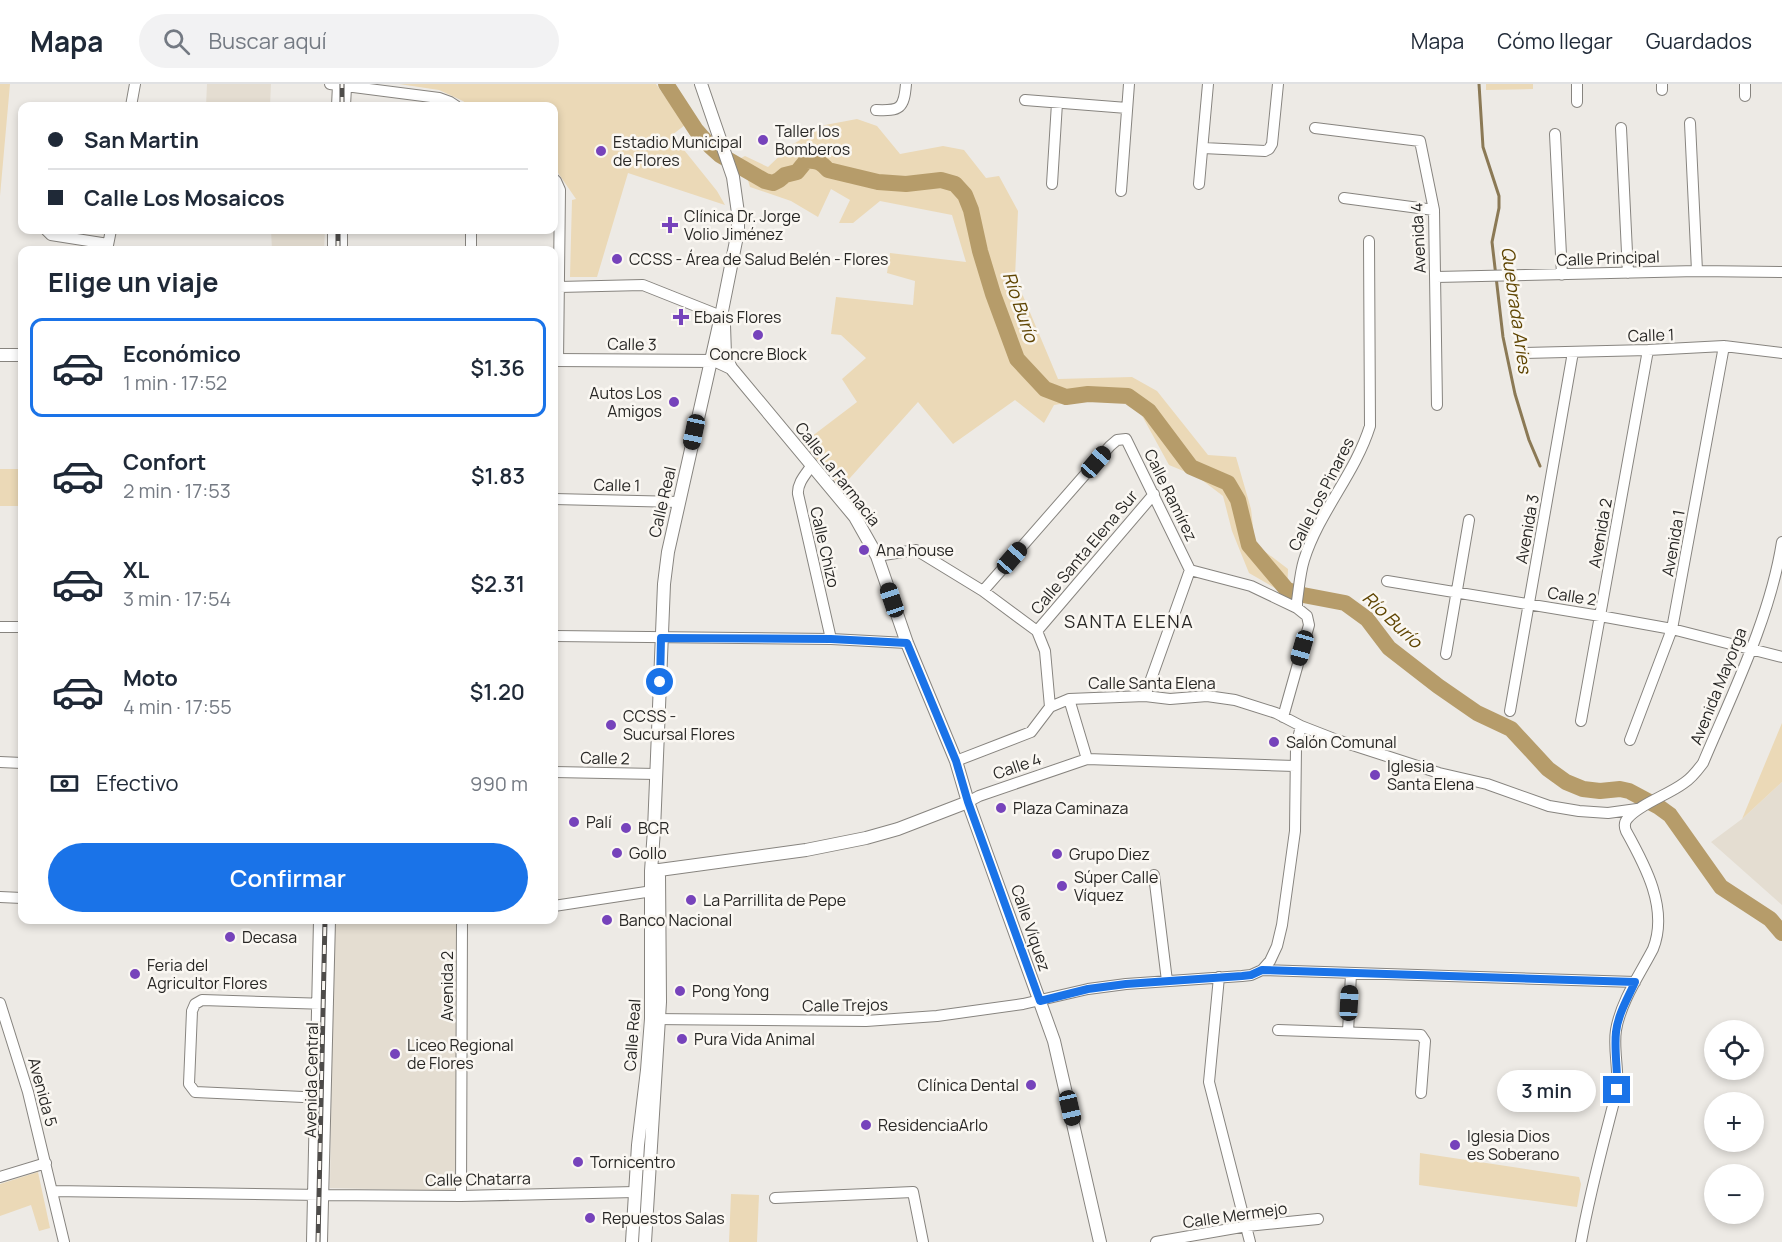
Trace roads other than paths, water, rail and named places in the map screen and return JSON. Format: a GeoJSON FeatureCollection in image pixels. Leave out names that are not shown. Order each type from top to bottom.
{"type":"FeatureCollection","features":[{"type":"Feature","properties":{"kind":"main road","name":"Calle Real"},"geometry":{"type":"LineString","coordinates":[[645,1242],[652,1135],[655,1019],[654,830],[663,584],[738,231],[733,177],[701,84]]}},
{"type":"Feature","properties":{"kind":"main road"},"geometry":{"type":"LineString","coordinates":[[721,316],[724,323],[723,344],[731,368]]}},
{"type":"Feature","properties":{"kind":"main road"},"geometry":{"type":"LineString","coordinates":[[0,355],[18,355]]}},
{"type":"Feature","properties":{"kind":"main road","name":"Calle 3"},"geometry":{"type":"LineString","coordinates":[[558,360],[710,361]]}},
{"type":"Feature","properties":{"kind":"main road"},"geometry":{"type":"LineString","coordinates":[[710,361],[722,363],[731,368]]}},
{"type":"Feature","properties":{"kind":"main road","name":"Calle La Farmacia"},"geometry":{"type":"LineString","coordinates":[[731,368],[855,518],[877,556],[907,643],[956,761],[968,802]]}},
{"type":"Feature","properties":{"kind":"main road","name":"Calle 4"},"geometry":{"type":"LineString","coordinates":[[655,871],[806,850],[867,838],[898,829],[968,802]]}},
{"type":"Feature","properties":{"kind":"main road","name":"Calle Víquez"},"geometry":{"type":"LineString","coordinates":[[968,802],[1040,1001],[1061,1067],[1101,1242]]}},
{"type":"Feature","properties":{"kind":"main road","name":"Calle Real"},"geometry":{"type":"LineString","coordinates":[[632,1242],[638,1145],[655,1019]]}},
{"type":"Feature","properties":{"kind":"main road"},"geometry":{"type":"LineString","coordinates":[[646,1227],[641,1212],[640,1195],[635,1192],[642,1182],[644,1155],[652,1135]]}},
{"type":"Feature","properties":{"kind":"street"},"geometry":{"type":"LineString","coordinates":[[132,102],[135,84]]}},
{"type":"Feature","properties":{"kind":"street"},"geometry":{"type":"LineString","coordinates":[[876,110],[890,111],[900,108],[905,101],[906,84]]}},
{"type":"Feature","properties":{"kind":"street"},"geometry":{"type":"LineString","coordinates":[[1121,191],[1130,84]]}},
{"type":"Feature","properties":{"kind":"street"},"geometry":{"type":"LineString","coordinates":[[1199,184],[1208,84]]}},
{"type":"Feature","properties":{"kind":"street"},"geometry":{"type":"LineString","coordinates":[[1203,148],[1264,151],[1269,149],[1272,144],[1278,84]]}},
{"type":"Feature","properties":{"kind":"street"},"geometry":{"type":"LineString","coordinates":[[1577,84],[1577,102]]}},
{"type":"Feature","properties":{"kind":"street"},"geometry":{"type":"LineString","coordinates":[[338,102],[344,86]]}},
{"type":"Feature","properties":{"kind":"street"},"geometry":{"type":"LineString","coordinates":[[344,86],[345,102]]}},
{"type":"Feature","properties":{"kind":"street"},"geometry":{"type":"LineString","coordinates":[[344,86],[439,98],[450,102]]}},
{"type":"Feature","properties":{"kind":"street"},"geometry":{"type":"LineString","coordinates":[[1025,100],[1127,108]]}},
{"type":"Feature","properties":{"kind":"street"},"geometry":{"type":"LineString","coordinates":[[1052,184],[1057,103]]}},
{"type":"Feature","properties":{"kind":"street"},"geometry":{"type":"LineString","coordinates":[[1690,123],[1697,271]]}},
{"type":"Feature","properties":{"kind":"street","name":"Avenida 4"},"geometry":{"type":"LineString","coordinates":[[1315,128],[1420,141],[1434,210],[1437,405]]}},
{"type":"Feature","properties":{"kind":"street"},"geometry":{"type":"LineString","coordinates":[[1621,129],[1628,273]]}},
{"type":"Feature","properties":{"kind":"street"},"geometry":{"type":"LineString","coordinates":[[1556,134],[1562,275]]}},
{"type":"Feature","properties":{"kind":"street"},"geometry":{"type":"LineString","coordinates":[[558,186],[560,190],[558,311]]}},
{"type":"Feature","properties":{"kind":"street"},"geometry":{"type":"LineString","coordinates":[[1344,198],[1434,210]]}},
{"type":"Feature","properties":{"kind":"street"},"geometry":{"type":"LineString","coordinates":[[50,234],[103,246]]}},
{"type":"Feature","properties":{"kind":"street","name":"Calle Los Pinares"},"geometry":{"type":"LineString","coordinates":[[1297,605],[1304,559],[1318,528],[1357,459],[1370,426],[1369,241]]}},
{"type":"Feature","properties":{"kind":"street","name":"Calle Principal"},"geometry":{"type":"LineString","coordinates":[[1436,277],[1697,271],[1782,272]]}},
{"type":"Feature","properties":{"kind":"street"},"geometry":{"type":"LineString","coordinates":[[559,287],[643,285],[721,316]]}},
{"type":"Feature","properties":{"kind":"street","name":"Calle 1"},"geometry":{"type":"LineString","coordinates":[[1522,353],[1724,346],[1782,353]]}},
{"type":"Feature","properties":{"kind":"street","name":"Avenida 1"},"geometry":{"type":"LineString","coordinates":[[1630,740],[1672,629],[1724,346]]}},
{"type":"Feature","properties":{"kind":"street","name":"Avenida 2"},"geometry":{"type":"LineString","coordinates":[[1581,721],[1648,350]]}},
{"type":"Feature","properties":{"kind":"street","name":"Avenida 3"},"geometry":{"type":"LineString","coordinates":[[1510,711],[1573,352]]}},
{"type":"Feature","properties":{"kind":"street","name":"Calle Ramírez"},"geometry":{"type":"LineString","coordinates":[[984,591],[1118,440],[1123,438],[1128,441],[1190,570]]}},
{"type":"Feature","properties":{"kind":"street","name":"Calle Chizo"},"geometry":{"type":"LineString","coordinates":[[812,465],[797,488],[831,639]]}},
{"type":"Feature","properties":{"kind":"street","name":"Calle Santa Elena Sur"},"geometry":{"type":"LineString","coordinates":[[1037,631],[1154,494]]}},
{"type":"Feature","properties":{"kind":"street","name":"Calle 1"},"geometry":{"type":"LineString","coordinates":[[558,499],[679,502]]}},
{"type":"Feature","properties":{"kind":"street"},"geometry":{"type":"LineString","coordinates":[[1446,654],[1469,520]]}},
{"type":"Feature","properties":{"kind":"street","name":"Avenida Mayorga"},"geometry":{"type":"LineString","coordinates":[[1638,809],[1684,783],[1696,773],[1703,763],[1778,586],[1782,542]]}},
{"type":"Feature","properties":{"kind":"street"},"geometry":{"type":"LineString","coordinates":[[877,556],[916,550],[984,591],[1037,631],[1045,651],[1050,707]]}},
{"type":"Feature","properties":{"kind":"street"},"geometry":{"type":"LineString","coordinates":[[1145,696],[1190,570],[1251,586],[1297,605],[1307,616],[1309,624],[1282,717]]}},
{"type":"Feature","properties":{"kind":"street","name":"Calle 2"},"geometry":{"type":"LineString","coordinates":[[1387,581],[1672,629],[1782,657]]}},
{"type":"Feature","properties":{"kind":"street"},"geometry":{"type":"LineString","coordinates":[[0,627],[18,627]]}},
{"type":"Feature","properties":{"kind":"street"},"geometry":{"type":"LineString","coordinates":[[558,636],[831,639],[907,643]]}},
{"type":"Feature","properties":{"kind":"street","name":"Calle Santa Elena"},"geometry":{"type":"LineString","coordinates":[[956,761],[1031,732],[1050,707],[1069,699],[1145,696],[1170,699],[1207,696],[1235,700],[1301,726],[1428,770],[1487,784],[1549,806],[1608,813],[1638,809]]}},
{"type":"Feature","properties":{"kind":"street"},"geometry":{"type":"LineString","coordinates":[[1069,699],[1087,759]]}},
{"type":"Feature","properties":{"kind":"street"},"geometry":{"type":"LineString","coordinates":[[1262,970],[1270,961],[1277,946],[1282,925],[1295,831],[1295,766],[1297,738],[1301,726]]}},
{"type":"Feature","properties":{"kind":"street","name":"Calle 4"},"geometry":{"type":"LineString","coordinates":[[968,802],[1087,759],[1295,766]]}},
{"type":"Feature","properties":{"kind":"street"},"geometry":{"type":"LineString","coordinates":[[0,762],[18,763]]}},
{"type":"Feature","properties":{"kind":"street","name":"Calle 2"},"geometry":{"type":"LineString","coordinates":[[558,772],[656,774]]}},
{"type":"Feature","properties":{"kind":"street"},"geometry":{"type":"LineString","coordinates":[[1626,831],[1626,821],[1638,809]]}},
{"type":"Feature","properties":{"kind":"street"},"geometry":{"type":"LineString","coordinates":[[1581,1242],[1588,1203],[1617,1090],[1616,1031],[1623,1006],[1657,939],[1658,915],[1647,873],[1626,831],[1608,813]]}},
{"type":"Feature","properties":{"kind":"street"},"geometry":{"type":"LineString","coordinates":[[1154,875],[1167,981]]}},
{"type":"Feature","properties":{"kind":"street"},"geometry":{"type":"LineString","coordinates":[[558,905],[655,891]]}},
{"type":"Feature","properties":{"kind":"street"},"geometry":{"type":"LineString","coordinates":[[0,897],[18,898]]}},
{"type":"Feature","properties":{"kind":"street","name":"Avenida Central"},"geometry":{"type":"LineString","coordinates":[[319,924],[322,1004],[318,1195],[322,1242]]}},
{"type":"Feature","properties":{"kind":"street","name":"Avenida Central"},"geometry":{"type":"LineString","coordinates":[[322,1004],[330,924]]}},
{"type":"Feature","properties":{"kind":"street","name":"Avenida 2"},"geometry":{"type":"LineString","coordinates":[[461,1196],[462,924]]}},
{"type":"Feature","properties":{"kind":"street","name":"Calle Trejos"},"geometry":{"type":"LineString","coordinates":[[655,1019],[866,1021],[937,1016],[1040,1001],[1088,989],[1251,975],[1262,970],[1635,982]]}},
{"type":"Feature","properties":{"kind":"street"},"geometry":{"type":"LineString","coordinates":[[1348,1032],[1351,974]]}},
{"type":"Feature","properties":{"kind":"street"},"geometry":{"type":"LineString","coordinates":[[1219,977],[1209,1082],[1250,1242]]}},
{"type":"Feature","properties":{"kind":"street"},"geometry":{"type":"LineString","coordinates":[[320,1098],[195,1092],[189,1084],[189,1076],[192,1011],[195,1004],[202,1000],[322,1004]]}},
{"type":"Feature","properties":{"kind":"street","name":"Avenida 5"},"geometry":{"type":"LineString","coordinates":[[0,1003],[28,1092],[64,1242]]}},
{"type":"Feature","properties":{"kind":"street"},"geometry":{"type":"LineString","coordinates":[[1278,1030],[1421,1035],[1425,1041],[1421,1093]]}},
{"type":"Feature","properties":{"kind":"street"},"geometry":{"type":"LineString","coordinates":[[0,1177],[46,1163]]}},
{"type":"Feature","properties":{"kind":"street","name":"Calle Chatarra"},"geometry":{"type":"LineString","coordinates":[[52,1191],[461,1196],[635,1192]]}},
{"type":"Feature","properties":{"kind":"street"},"geometry":{"type":"LineString","coordinates":[[775,1198],[913,1192],[923,1242]]}},
{"type":"Feature","properties":{"kind":"street","name":"Avenida Central"},"geometry":{"type":"LineString","coordinates":[[312,1242],[318,1195]]}},
{"type":"Feature","properties":{"kind":"street","name":"Calle Mermejo"},"geometry":{"type":"LineString","coordinates":[[1156,1242],[1247,1226],[1318,1219]]}},
{"type":"Feature","properties":{"kind":"waterway","name":"Río Burío"},"geometry":{"type":"LineString","coordinates":[[666,84],[696,130],[710,146],[720,155],[765,181],[773,183],[785,175],[797,172],[806,161],[810,161],[818,162],[828,170],[878,182],[906,184],[941,180],[955,184],[965,195],[971,210],[993,294],[1017,359],[1045,389],[1066,397],[1088,394],[1128,396],[1149,411],[1191,467],[1228,483],[1238,500],[1249,545],[1287,590],[1345,603],[1367,619],[1389,648],[1477,713],[1511,729],[1548,769],[1566,782],[1583,789],[1629,791],[1659,807],[1670,815],[1721,887],[1770,919],[1782,933]]}},
{"type":"Feature","properties":{"kind":"waterway","name":"Quebrada Aries"},"geometry":{"type":"LineString","coordinates":[[1479,84],[1483,147],[1499,196],[1499,208],[1492,242],[1503,337],[1515,394],[1529,440],[1540,466]]}},
{"type":"Feature","properties":{"kind":"railway"},"geometry":{"type":"LineString","coordinates":[[342,84],[342,102]]}},
{"type":"Feature","properties":{"kind":"railway"},"geometry":{"type":"LineString","coordinates":[[338,234],[338,246]]}},
{"type":"Feature","properties":{"kind":"railway"},"geometry":{"type":"LineString","coordinates":[[318,1242],[325,924]]}},
{"type":"Feature","properties":{"kind":"place","name":"Taller los Bomberos"},"geometry":{"type":"Point","coordinates":[763,140]}},
{"type":"Feature","properties":{"kind":"place","name":"Estadio Municipal de Flores"},"geometry":{"type":"Point","coordinates":[601,151]}},
{"type":"Feature","properties":{"kind":"place","name":"Clínica Dr. Jorge Volio Jiménez"},"geometry":{"type":"Point","coordinates":[670,225]}},
{"type":"Feature","properties":{"kind":"place","name":"CCSS - Área de Salud Belén - Flores"},"geometry":{"type":"Point","coordinates":[617,259]}},
{"type":"Feature","properties":{"kind":"place","name":"Ebais Flores"},"geometry":{"type":"Point","coordinates":[681,317]}},
{"type":"Feature","properties":{"kind":"place","name":"Concre Block"},"geometry":{"type":"Point","coordinates":[758,335]}},
{"type":"Feature","properties":{"kind":"place","name":"Autos Los Amigos"},"geometry":{"type":"Point","coordinates":[674,402]}},
{"type":"Feature","properties":{"kind":"place","name":"Ana house"},"geometry":{"type":"Point","coordinates":[864,550]}},
{"type":"Feature","properties":{"kind":"place","name":"CCSS - Sucursal Flores"},"geometry":{"type":"Point","coordinates":[611,725]}},
{"type":"Feature","properties":{"kind":"place","name":"Salón Comunal"},"geometry":{"type":"Point","coordinates":[1274,742]}},
{"type":"Feature","properties":{"kind":"place","name":"Iglesia Santa Elena"},"geometry":{"type":"Point","coordinates":[1375,775]}},
{"type":"Feature","properties":{"kind":"place","name":"Plaza Caminaza"},"geometry":{"type":"Point","coordinates":[1001,808]}},
{"type":"Feature","properties":{"kind":"place","name":"Palí"},"geometry":{"type":"Point","coordinates":[574,822]}},
{"type":"Feature","properties":{"kind":"place","name":"BCR"},"geometry":{"type":"Point","coordinates":[626,828]}},
{"type":"Feature","properties":{"kind":"place","name":"Gollo"},"geometry":{"type":"Point","coordinates":[617,853]}},
{"type":"Feature","properties":{"kind":"place","name":"Grupo Diez"},"geometry":{"type":"Point","coordinates":[1057,854]}},
{"type":"Feature","properties":{"kind":"place","name":"Súper Calle Víquez"},"geometry":{"type":"Point","coordinates":[1062,886]}},
{"type":"Feature","properties":{"kind":"place","name":"La Parrillita de Pepe"},"geometry":{"type":"Point","coordinates":[691,900]}},
{"type":"Feature","properties":{"kind":"place","name":"Banco Nacional"},"geometry":{"type":"Point","coordinates":[607,920]}},
{"type":"Feature","properties":{"kind":"place","name":"Decasa"},"geometry":{"type":"Point","coordinates":[230,937]}},
{"type":"Feature","properties":{"kind":"place","name":"Feria del Agricultor Flores"},"geometry":{"type":"Point","coordinates":[135,974]}},
{"type":"Feature","properties":{"kind":"place","name":"Pong Yong"},"geometry":{"type":"Point","coordinates":[680,991]}},
{"type":"Feature","properties":{"kind":"place","name":"Pura Vida Animal"},"geometry":{"type":"Point","coordinates":[682,1039]}},
{"type":"Feature","properties":{"kind":"place","name":"Liceo Regional de Flores"},"geometry":{"type":"Point","coordinates":[395,1054]}},
{"type":"Feature","properties":{"kind":"place","name":"Clínica Dental"},"geometry":{"type":"Point","coordinates":[1031,1085]}},
{"type":"Feature","properties":{"kind":"place","name":"ResidenciaArlo"},"geometry":{"type":"Point","coordinates":[866,1125]}},
{"type":"Feature","properties":{"kind":"place","name":"Iglesia Dios es Soberano"},"geometry":{"type":"Point","coordinates":[1455,1145]}},
{"type":"Feature","properties":{"kind":"place","name":"Tornicentro"},"geometry":{"type":"Point","coordinates":[578,1162]}},
{"type":"Feature","properties":{"kind":"place","name":"Repuestos Salas"},"geometry":{"type":"Point","coordinates":[590,1218]}},
{"type":"Feature","properties":{"kind":"district","name":"SANTA ELENA"},"geometry":{"type":"Point","coordinates":[1129,622]}}]}
